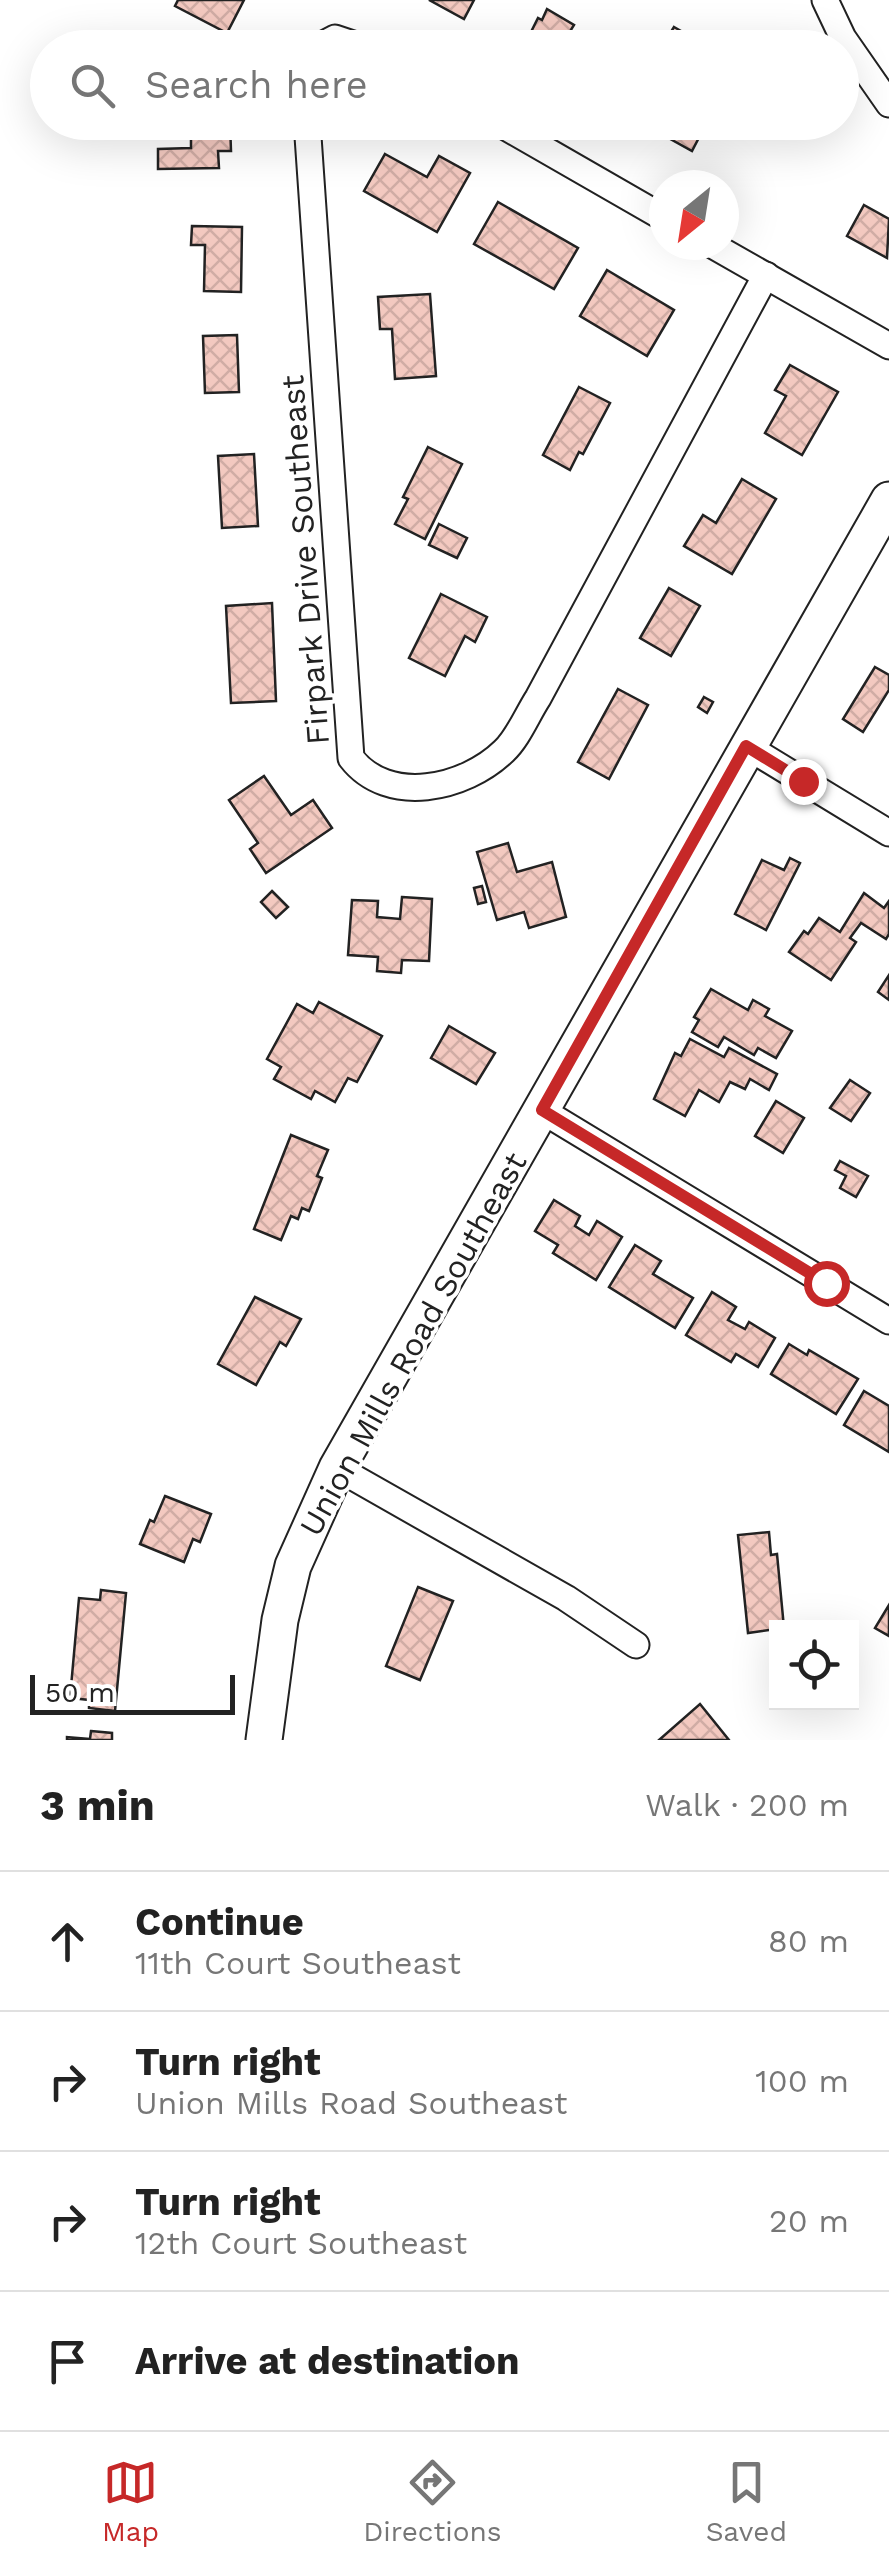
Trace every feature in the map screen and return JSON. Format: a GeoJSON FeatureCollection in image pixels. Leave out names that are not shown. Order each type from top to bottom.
{"type":"FeatureCollection","features":[{"type":"Feature","properties":{"kind":"street"},"geometry":{"type":"LineString","coordinates":[[825,0],[840,30]]}},
{"type":"Feature","properties":{"kind":"street"},"geometry":{"type":"LineString","coordinates":[[859,60],[889,104]]}},
{"type":"Feature","properties":{"kind":"street","name":"Firpark Drive Southeast"},"geometry":{"type":"LineString","coordinates":[[309,140],[351,758],[363,774],[380,780],[409,787],[452,784],[478,771],[506,749],[538,698],[766,276]]}},
{"type":"Feature","properties":{"kind":"street"},"geometry":{"type":"LineString","coordinates":[[528,140],[649,209]]}},
{"type":"Feature","properties":{"kind":"street"},"geometry":{"type":"LineString","coordinates":[[738,260],[889,346]]}},
{"type":"Feature","properties":{"kind":"street","name":"Union Mills Road Southeast"},"geometry":{"type":"LineString","coordinates":[[264,1740],[280,1620],[294,1566],[338,1468],[889,500]]}},
{"type":"Feature","properties":{"kind":"street"},"geometry":{"type":"LineString","coordinates":[[746,746],[889,833]]}},
{"type":"Feature","properties":{"kind":"street"},"geometry":{"type":"LineString","coordinates":[[542,1110],[889,1321]]}},
{"type":"Feature","properties":{"kind":"street"},"geometry":{"type":"LineString","coordinates":[[338,1468],[566,1598],[636,1645]]}},
{"type":"Feature","properties":{"kind":"building"},"geometry":{"type":"Polygon","coordinates":[[[178,0],[244,0],[229,30],[175,6],[178,0]]]}},
{"type":"Feature","properties":{"kind":"building"},"geometry":{"type":"Polygon","coordinates":[[[429,0],[474,0],[464,19],[429,0]]]}},
{"type":"Feature","properties":{"kind":"building"},"geometry":{"type":"Polygon","coordinates":[[[547,9],[574,25],[571,30],[532,30],[538,18],[542,20],[547,9]]]}},
{"type":"Feature","properties":{"kind":"building"},"geometry":{"type":"Polygon","coordinates":[[[191,140],[231,140],[231,151],[218,151],[219,168],[158,169],[158,149],[191,148],[191,140]]]}},
{"type":"Feature","properties":{"kind":"building"},"geometry":{"type":"Polygon","coordinates":[[[672,140],[698,140],[692,151],[672,140]]]}},
{"type":"Feature","properties":{"kind":"building"},"geometry":{"type":"Polygon","coordinates":[[[385,154],[427,177],[439,156],[470,173],[437,232],[364,191],[385,154]]]}},
{"type":"Feature","properties":{"kind":"building"},"geometry":{"type":"Polygon","coordinates":[[[498,202],[578,248],[554,289],[474,244],[498,202]]]}},
{"type":"Feature","properties":{"kind":"building"},"geometry":{"type":"Polygon","coordinates":[[[864,205],[889,219],[887,258],[847,236],[864,205]]]}},
{"type":"Feature","properties":{"kind":"building"},"geometry":{"type":"Polygon","coordinates":[[[192,226],[242,227],[241,292],[204,291],[205,245],[191,245],[192,226]]]}},
{"type":"Feature","properties":{"kind":"building"},"geometry":{"type":"Polygon","coordinates":[[[607,270],[674,310],[647,356],[580,316],[607,270]]]}},
{"type":"Feature","properties":{"kind":"building"},"geometry":{"type":"Polygon","coordinates":[[[430,294],[436,376],[395,379],[392,329],[380,329],[378,297],[430,294]]]}},
{"type":"Feature","properties":{"kind":"building"},"geometry":{"type":"Polygon","coordinates":[[[237,335],[239,392],[205,393],[203,336],[237,335]]]}},
{"type":"Feature","properties":{"kind":"building"},"geometry":{"type":"Polygon","coordinates":[[[790,365],[838,392],[802,455],[765,433],[786,396],[775,390],[790,365]]]}},
{"type":"Feature","properties":{"kind":"building"},"geometry":{"type":"Polygon","coordinates":[[[579,387],[610,403],[570,470],[543,455],[579,387]]]}},
{"type":"Feature","properties":{"kind":"building"},"geometry":{"type":"Polygon","coordinates":[[[428,447],[462,464],[425,539],[395,524],[408,499],[403,497],[428,447]]]}},
{"type":"Feature","properties":{"kind":"building"},"geometry":{"type":"Polygon","coordinates":[[[254,454],[258,526],[222,528],[218,456],[254,454]]]}},
{"type":"Feature","properties":{"kind":"building"},"geometry":{"type":"Polygon","coordinates":[[[742,479],[776,499],[732,574],[684,546],[703,515],[716,523],[742,479]]]}},
{"type":"Feature","properties":{"kind":"building"},"geometry":{"type":"Polygon","coordinates":[[[439,524],[467,538],[457,558],[429,545],[439,524]]]}},
{"type":"Feature","properties":{"kind":"building"},"geometry":{"type":"Polygon","coordinates":[[[669,588],[700,606],[671,656],[640,638],[669,588]]]}},
{"type":"Feature","properties":{"kind":"building"},"geometry":{"type":"Polygon","coordinates":[[[441,594],[487,617],[475,642],[465,636],[445,676],[409,658],[441,594]]]}},
{"type":"Feature","properties":{"kind":"building"},"geometry":{"type":"Polygon","coordinates":[[[272,603],[276,701],[231,703],[226,606],[272,603]]]}},
{"type":"Feature","properties":{"kind":"building"},"geometry":{"type":"Polygon","coordinates":[[[875,667],[889,675],[889,690],[863,732],[843,719],[875,667]]]}},
{"type":"Feature","properties":{"kind":"building"},"geometry":{"type":"Polygon","coordinates":[[[618,689],[648,705],[609,779],[578,762],[618,689]]]}},
{"type":"Feature","properties":{"kind":"building"},"geometry":{"type":"Polygon","coordinates":[[[704,697],[713,702],[707,713],[698,707],[704,697]]]}},
{"type":"Feature","properties":{"kind":"building"},"geometry":{"type":"Polygon","coordinates":[[[264,776],[291,815],[313,800],[332,828],[266,873],[250,849],[258,843],[229,800],[264,776]]]}},
{"type":"Feature","properties":{"kind":"building"},"geometry":{"type":"Polygon","coordinates":[[[508,843],[517,872],[552,862],[566,917],[529,928],[524,912],[497,920],[477,852],[508,843]]]}},
{"type":"Feature","properties":{"kind":"building"},"geometry":{"type":"Polygon","coordinates":[[[790,858],[800,863],[766,930],[735,914],[762,860],[784,870],[790,858]]]}},
{"type":"Feature","properties":{"kind":"building"},"geometry":{"type":"Polygon","coordinates":[[[482,886],[486,902],[478,904],[474,888],[482,886]]]}},
{"type":"Feature","properties":{"kind":"building"},"geometry":{"type":"Polygon","coordinates":[[[272,891],[288,907],[276,918],[261,902],[272,891]]]}},
{"type":"Feature","properties":{"kind":"building"},"geometry":{"type":"Polygon","coordinates":[[[864,893],[884,908],[889,901],[886,939],[861,923],[850,938],[856,942],[831,980],[789,952],[819,918],[840,932],[864,893]]]}},
{"type":"Feature","properties":{"kind":"building"},"geometry":{"type":"Polygon","coordinates":[[[402,897],[432,899],[429,961],[402,960],[401,973],[377,971],[378,957],[348,955],[352,900],[378,901],[377,917],[400,919],[402,897]]]}},
{"type":"Feature","properties":{"kind":"building"},"geometry":{"type":"Polygon","coordinates":[[[889,975],[889,1000],[878,992],[889,975]]]}},
{"type":"Feature","properties":{"kind":"building"},"geometry":{"type":"Polygon","coordinates":[[[711,989],[748,1010],[753,1000],[769,1009],[765,1016],[792,1031],[776,1058],[758,1048],[754,1055],[724,1037],[718,1047],[692,1032],[699,1020],[694,1017],[711,989]]]}},
{"type":"Feature","properties":{"kind":"building"},"geometry":{"type":"Polygon","coordinates":[[[319,1002],[382,1036],[357,1082],[348,1078],[335,1102],[315,1091],[311,1099],[274,1079],[281,1067],[267,1059],[297,1004],[313,1013],[319,1002]]]}},
{"type":"Feature","properties":{"kind":"building"},"geometry":{"type":"Polygon","coordinates":[[[449,1026],[495,1053],[476,1084],[431,1058],[449,1026]]]}},
{"type":"Feature","properties":{"kind":"building"},"geometry":{"type":"Polygon","coordinates":[[[690,1039],[724,1057],[729,1048],[777,1074],[769,1090],[750,1079],[745,1089],[730,1082],[719,1102],[699,1090],[685,1116],[654,1099],[675,1053],[681,1056],[690,1039]]]}},
{"type":"Feature","properties":{"kind":"building"},"geometry":{"type":"Polygon","coordinates":[[[850,1080],[870,1093],[851,1121],[830,1108],[850,1080]]]}},
{"type":"Feature","properties":{"kind":"building"},"geometry":{"type":"Polygon","coordinates":[[[776,1101],[804,1118],[783,1153],[755,1136],[776,1101]]]}},
{"type":"Feature","properties":{"kind":"building"},"geometry":{"type":"Polygon","coordinates":[[[291,1135],[328,1150],[309,1211],[302,1208],[298,1219],[291,1216],[281,1240],[254,1229],[291,1135]]]}},
{"type":"Feature","properties":{"kind":"building"},"geometry":{"type":"Polygon","coordinates":[[[840,1161],[868,1176],[856,1197],[840,1188],[846,1176],[835,1170],[840,1161]]]}},
{"type":"Feature","properties":{"kind":"building"},"geometry":{"type":"Polygon","coordinates":[[[554,1200],[580,1216],[575,1226],[589,1235],[597,1221],[622,1237],[596,1280],[553,1253],[558,1245],[535,1231],[554,1200]]]}},
{"type":"Feature","properties":{"kind":"building"},"geometry":{"type":"Polygon","coordinates":[[[635,1245],[661,1261],[653,1274],[693,1298],[675,1328],[609,1287],[635,1245]]]}},
{"type":"Feature","properties":{"kind":"building"},"geometry":{"type":"Polygon","coordinates":[[[712,1292],[736,1307],[728,1320],[745,1329],[749,1322],[775,1338],[758,1367],[736,1354],[731,1362],[686,1335],[712,1292]]]}},
{"type":"Feature","properties":{"kind":"building"},"geometry":{"type":"Polygon","coordinates":[[[255,1297],[301,1319],[286,1346],[280,1342],[256,1385],[218,1364],[255,1297]]]}},
{"type":"Feature","properties":{"kind":"building"},"geometry":{"type":"Polygon","coordinates":[[[789,1344],[807,1355],[809,1350],[858,1379],[836,1414],[771,1374],[789,1344]]]}},
{"type":"Feature","properties":{"kind":"building"},"geometry":{"type":"Polygon","coordinates":[[[864,1391],[889,1406],[889,1452],[844,1425],[864,1391]]]}},
{"type":"Feature","properties":{"kind":"building"},"geometry":{"type":"Polygon","coordinates":[[[165,1496],[211,1514],[200,1542],[193,1539],[184,1562],[140,1544],[165,1496]]]}},
{"type":"Feature","properties":{"kind":"building"},"geometry":{"type":"Polygon","coordinates":[[[769,1532],[771,1555],[777,1554],[783,1620],[769,1620],[769,1630],[748,1633],[738,1535],[769,1532]]]}},
{"type":"Feature","properties":{"kind":"building"},"geometry":{"type":"Polygon","coordinates":[[[418,1587],[453,1601],[420,1680],[386,1666],[418,1587]]]}},
{"type":"Feature","properties":{"kind":"building"},"geometry":{"type":"Polygon","coordinates":[[[101,1590],[126,1593],[115,1711],[89,1708],[89,1700],[70,1698],[79,1598],[100,1600],[101,1590]]]}},
{"type":"Feature","properties":{"kind":"building"},"geometry":{"type":"Polygon","coordinates":[[[889,1605],[889,1636],[875,1628],[889,1605]]]}},
{"type":"Feature","properties":{"kind":"building"},"geometry":{"type":"Polygon","coordinates":[[[700,1704],[729,1740],[659,1740],[700,1704]]]}},
{"type":"Feature","properties":{"kind":"building"},"geometry":{"type":"Polygon","coordinates":[[[91,1731],[112,1733],[112,1740],[67,1740],[90,1739],[91,1731]]]}},
{"type":"Feature","properties":{"kind":"route"},"geometry":{"type":"LineString","coordinates":[[803,781],[746,746],[542,1110],[826,1283]]}}]}
